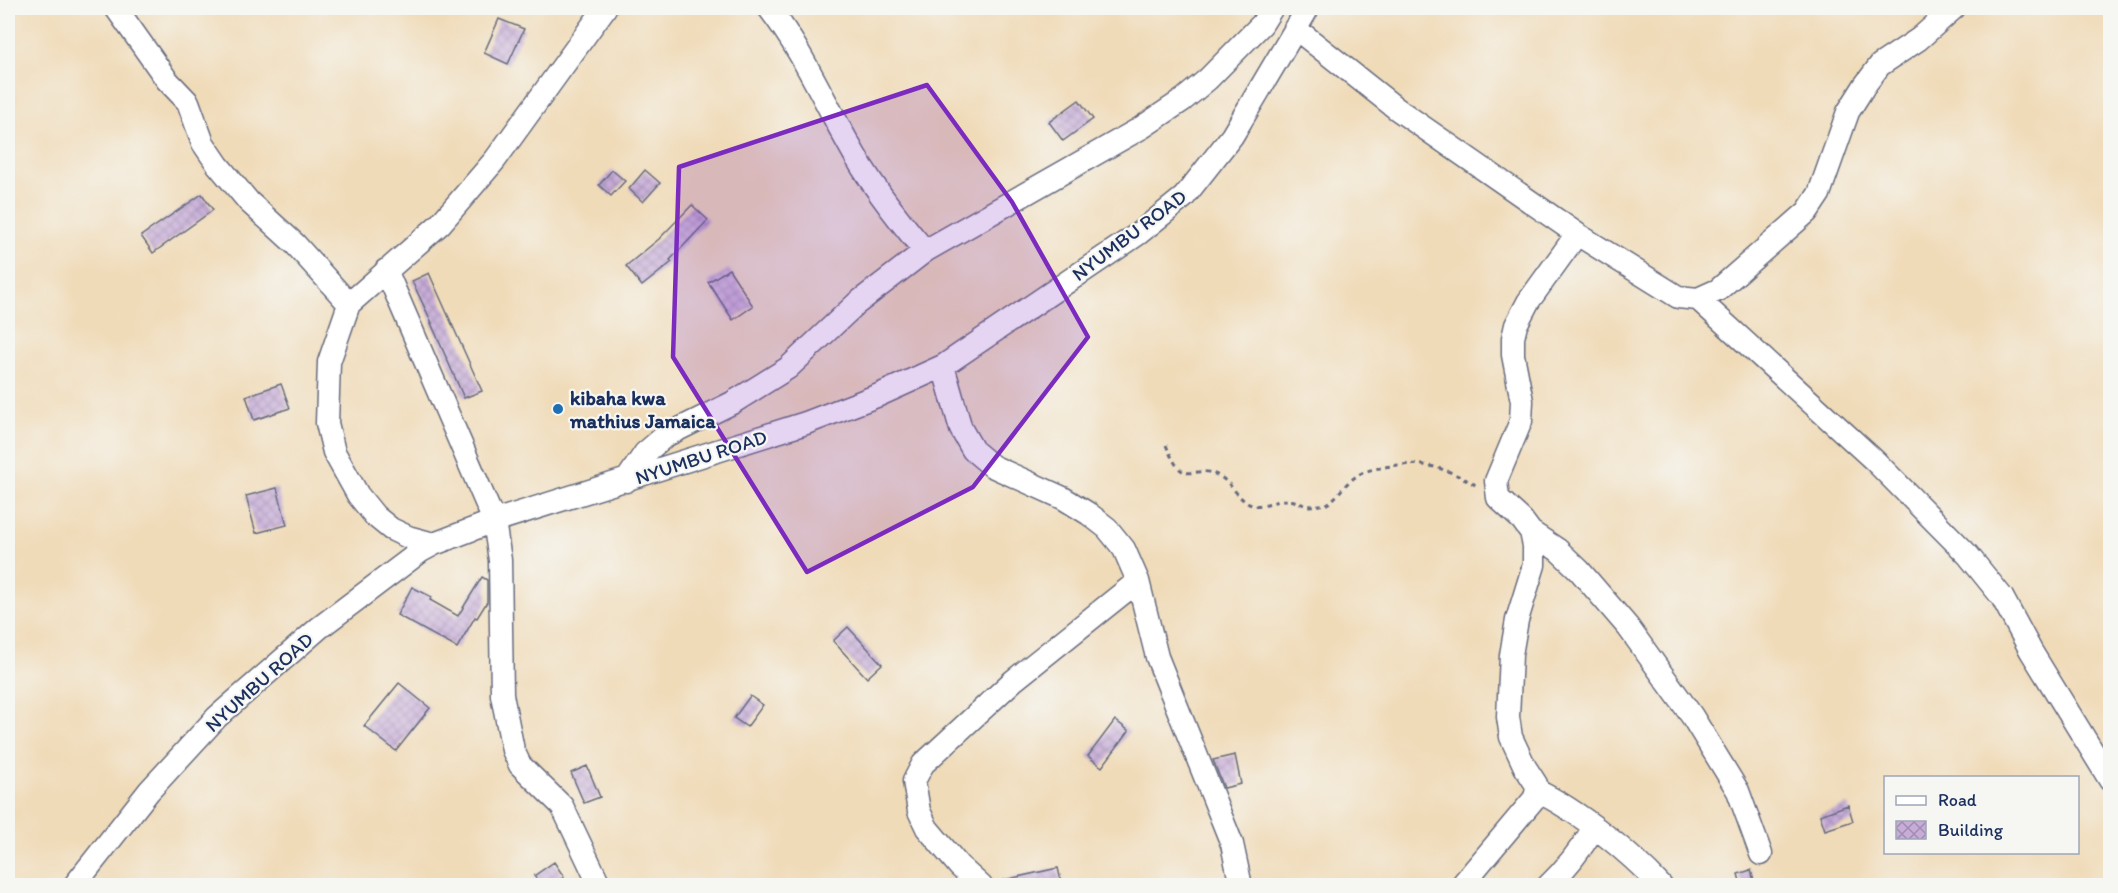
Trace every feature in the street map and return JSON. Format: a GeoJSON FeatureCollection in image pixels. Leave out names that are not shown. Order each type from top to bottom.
{"type":"FeatureCollection","features":[{"type":"Feature","properties":{"kind":"street"},"geometry":{"type":"LineString","coordinates":[[116,8],[166,80],[188,102],[202,142],[218,165],[249,202],[295,244],[349,304]]}},
{"type":"Feature","properties":{"kind":"street"},"geometry":{"type":"LineString","coordinates":[[434,544],[408,537],[391,529],[375,516],[358,495],[334,452],[327,423],[329,362],[349,304],[440,224],[495,160],[605,8]]}},
{"type":"Feature","properties":{"kind":"street"},"geometry":{"type":"LineString","coordinates":[[769,8],[790,34],[849,145],[883,198],[925,251]]}},
{"type":"Feature","properties":{"kind":"street"},"geometry":{"type":"LineString","coordinates":[[626,481],[645,453],[665,436],[732,403],[788,368],[856,304],[925,251],[1141,128],[1183,100],[1208,79],[1262,24],[1272,8]]}},
{"type":"Feature","properties":{"kind":"street","name":"NYUMBU ROAD"},"geometry":{"type":"LineString","coordinates":[[74,885],[149,791],[217,717],[319,628],[421,551],[494,521],[806,423],[879,395],[943,366],[1138,234],[1184,197],[1232,136],[1308,8]]}},
{"type":"Feature","properties":{"kind":"street"},"geometry":{"type":"LineString","coordinates":[[1295,28],[1397,109],[1577,234],[1678,297],[1698,299],[1718,291],[1807,212],[1819,194],[1848,112],[1864,85],[1880,66],[1919,39],[1954,8]]}},
{"type":"Feature","properties":{"kind":"street"},"geometry":{"type":"LineString","coordinates":[[1461,885],[1534,799],[1538,791],[1511,737],[1508,717],[1511,655],[1517,620],[1534,565],[1534,546],[1530,532],[1522,520],[1498,498],[1496,482],[1521,421],[1522,401],[1513,355],[1516,325],[1528,302],[1577,234]]}},
{"type":"Feature","properties":{"kind":"street"},"geometry":{"type":"LineString","coordinates":[[386,270],[494,521],[500,560],[502,695],[513,750],[520,765],[562,806],[600,885]]}},
{"type":"Feature","properties":{"kind":"street"},"geometry":{"type":"LineString","coordinates":[[1698,299],[1875,461],[1968,555],[2002,597],[2031,651],[2110,780]]}},
{"type":"Feature","properties":{"kind":"street"},"geometry":{"type":"LineString","coordinates":[[943,366],[961,429],[973,450],[992,466],[1063,498],[1089,514],[1107,528],[1124,549],[1138,581],[1157,657],[1232,844],[1241,885]]}},
{"type":"Feature","properties":{"kind":"street"},"geometry":{"type":"LineString","coordinates":[[1530,532],[1558,550],[1580,570],[1635,636],[1692,716],[1738,791],[1761,854]]}},
{"type":"Feature","properties":{"kind":"street"},"geometry":{"type":"LineString","coordinates":[[981,885],[959,866],[927,828],[919,811],[914,781],[923,764],[1013,681],[1138,581]]}},
{"type":"Feature","properties":{"kind":"street"},"geometry":{"type":"LineString","coordinates":[[1538,791],[1555,800],[1594,828],[1661,885]]}},
{"type":"Feature","properties":{"kind":"street"},"geometry":{"type":"LineString","coordinates":[[1548,885],[1571,862],[1594,828]]}},
{"type":"Feature","properties":{"kind":"path"},"geometry":{"type":"LineString","coordinates":[[1166,445],[1174,464],[1179,469],[1187,474],[1218,475],[1231,485],[1246,503],[1258,506],[1285,500],[1307,506],[1327,504],[1356,476],[1403,464],[1426,464],[1442,468],[1498,498]]}},
{"type":"Feature","properties":{"kind":"highlighted area"},"geometry":{"type":"Polygon","coordinates":[[[927,85],[1012,202],[1088,337],[973,487],[807,572],[673,357],[679,167],[927,85]]]}},
{"type":"Feature","properties":{"kind":"building"},"geometry":{"type":"Polygon","coordinates":[[[499,19],[524,29],[508,64],[484,53],[499,19]]]}},
{"type":"Feature","properties":{"kind":"building"},"geometry":{"type":"Polygon","coordinates":[[[1079,100],[1093,119],[1063,141],[1049,122],[1079,100]]]}},
{"type":"Feature","properties":{"kind":"building"},"geometry":{"type":"Polygon","coordinates":[[[612,170],[625,181],[611,196],[599,185],[612,170]]]}},
{"type":"Feature","properties":{"kind":"building"},"geometry":{"type":"Polygon","coordinates":[[[645,170],[660,183],[643,202],[629,189],[645,170]]]}},
{"type":"Feature","properties":{"kind":"building"},"geometry":{"type":"Polygon","coordinates":[[[202,194],[213,210],[153,253],[141,236],[202,194]]]}},
{"type":"Feature","properties":{"kind":"building"},"geometry":{"type":"Polygon","coordinates":[[[692,205],[708,220],[670,260],[672,262],[642,286],[626,266],[659,239],[692,205]]]}},
{"type":"Feature","properties":{"kind":"building"},"geometry":{"type":"Polygon","coordinates":[[[729,269],[753,306],[733,320],[708,282],[729,269]]]}},
{"type":"Feature","properties":{"kind":"building"},"geometry":{"type":"Polygon","coordinates":[[[429,273],[482,391],[464,398],[412,281],[429,273]]]}},
{"type":"Feature","properties":{"kind":"building"},"geometry":{"type":"Polygon","coordinates":[[[281,384],[290,408],[254,420],[246,396],[281,384]]]}},
{"type":"Feature","properties":{"kind":"building"},"geometry":{"type":"Polygon","coordinates":[[[277,488],[287,525],[256,533],[246,496],[277,488]]]}},
{"type":"Feature","properties":{"kind":"building"},"geometry":{"type":"Polygon","coordinates":[[[482,577],[487,580],[487,602],[477,618],[475,617],[457,648],[397,615],[412,587],[432,597],[430,600],[458,616],[482,577]]]}},
{"type":"Feature","properties":{"kind":"building"},"geometry":{"type":"Polygon","coordinates":[[[848,627],[882,664],[867,678],[833,641],[848,627]]]}},
{"type":"Feature","properties":{"kind":"building"},"geometry":{"type":"Polygon","coordinates":[[[399,683],[430,708],[396,751],[364,726],[399,683]]]}},
{"type":"Feature","properties":{"kind":"building"},"geometry":{"type":"Polygon","coordinates":[[[750,696],[763,705],[747,727],[734,718],[750,696]]]}},
{"type":"Feature","properties":{"kind":"building"},"geometry":{"type":"Polygon","coordinates":[[[1115,720],[1129,731],[1102,767],[1088,756],[1115,720]]]}},
{"type":"Feature","properties":{"kind":"building"},"geometry":{"type":"Polygon","coordinates":[[[1235,755],[1241,784],[1224,788],[1213,760],[1235,755]]]}},
{"type":"Feature","properties":{"kind":"building"},"geometry":{"type":"Polygon","coordinates":[[[587,766],[600,797],[584,803],[571,773],[587,766]]]}},
{"type":"Feature","properties":{"kind":"building"},"geometry":{"type":"Polygon","coordinates":[[[1848,805],[1853,821],[1825,830],[1820,815],[1848,805]]]}},
{"type":"Feature","properties":{"kind":"building"},"geometry":{"type":"Polygon","coordinates":[[[554,862],[564,877],[553,885],[541,885],[534,876],[554,862]]]}},
{"type":"Feature","properties":{"kind":"building"},"geometry":{"type":"Polygon","coordinates":[[[1058,868],[1062,885],[1005,885],[1004,880],[1058,868]]]}},
{"type":"Feature","properties":{"kind":"building"},"geometry":{"type":"Polygon","coordinates":[[[1751,870],[1755,885],[1741,885],[1738,874],[1751,870]]]}},
{"type":"Feature","properties":{"kind":"place","name":"kibaha kwa mathius Jamaica"},"geometry":{"type":"Point","coordinates":[558,409]}}]}
